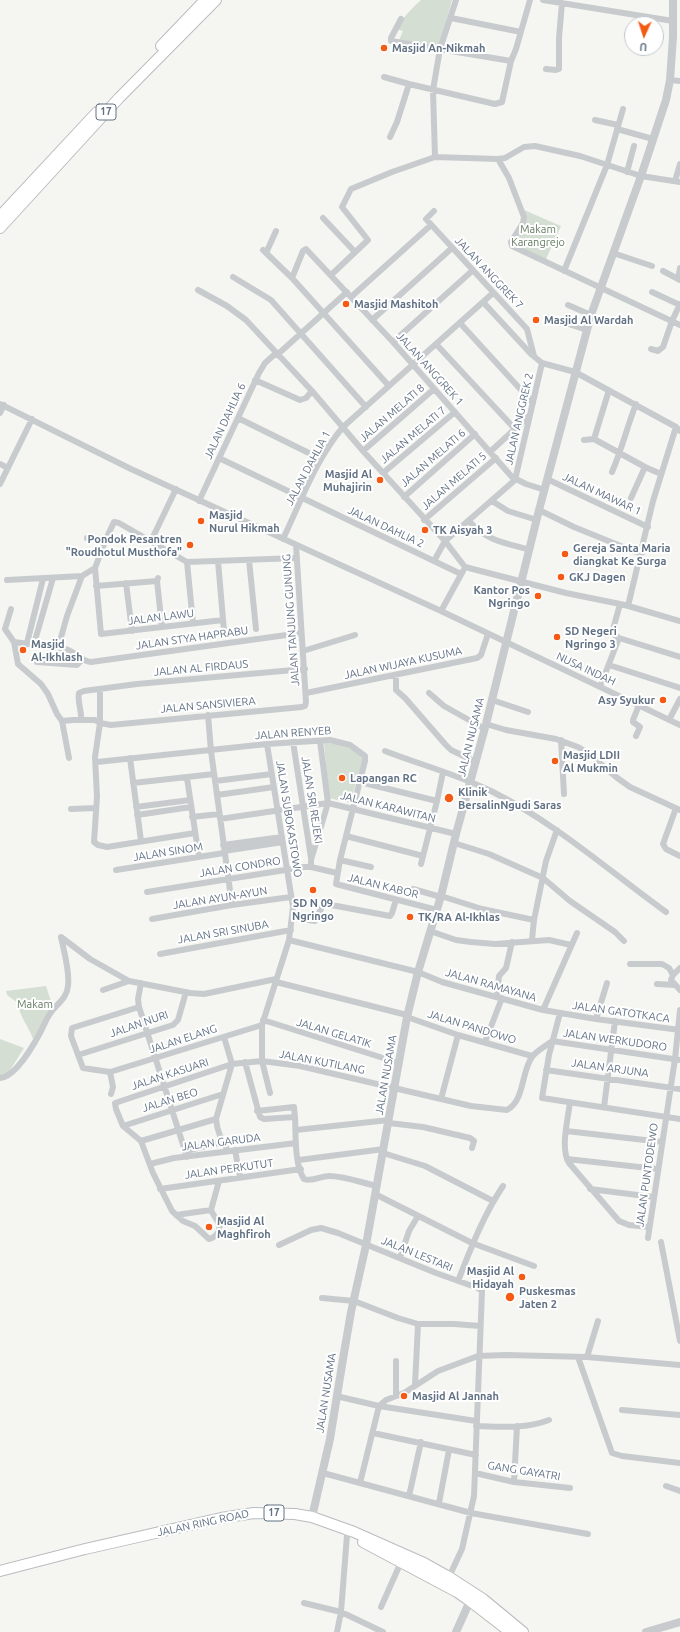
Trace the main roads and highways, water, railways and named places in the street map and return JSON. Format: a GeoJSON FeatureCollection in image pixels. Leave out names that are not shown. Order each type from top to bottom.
{"type":"FeatureCollection","features":[{"type":"Feature","properties":{"kind":"highway","name":"17"},"geometry":{"type":"LineString","coordinates":[[0,216],[97,112],[205,0]]}},
{"type":"Feature","properties":{"kind":"highway","name":"17"},"geometry":{"type":"LineString","coordinates":[[0,228],[109,109],[216,0]]}},
{"type":"Feature","properties":{"kind":"highway","name":"JALAN RING ROAD"},"geometry":{"type":"LineString","coordinates":[[0,1576],[85,1549],[243,1514],[280,1513],[312,1517],[379,1542],[422,1568],[470,1601],[510,1632]]}},
{"type":"Feature","properties":{"kind":"highway","name":"JALAN RING ROAD"},"geometry":{"type":"LineString","coordinates":[[0,1571],[32,1566],[240,1521],[274,1519],[302,1521],[319,1525],[347,1535],[401,1562],[449,1576],[483,1599],[523,1632]]}},
{"type":"Feature","properties":{"kind":"place","name":"Masjid An-Nikmah"},"geometry":{"type":"Point","coordinates":[384,48]}},
{"type":"Feature","properties":{"kind":"place","name":"Masjid Mashitoh"},"geometry":{"type":"Point","coordinates":[346,304]}},
{"type":"Feature","properties":{"kind":"place","name":"Masjid Al Wardah"},"geometry":{"type":"Point","coordinates":[536,320]}},
{"type":"Feature","properties":{"kind":"place","name":"Masjid Al Muhajirin"},"geometry":{"type":"Point","coordinates":[380,480]}},
{"type":"Feature","properties":{"kind":"place","name":"Masjid Nurul Hikmah"},"geometry":{"type":"Point","coordinates":[201,521]}},
{"type":"Feature","properties":{"kind":"place","name":"TK Aisyah 3"},"geometry":{"type":"Point","coordinates":[425,530]}},
{"type":"Feature","properties":{"kind":"place","name":"Pondok Pesantren \"Roudhotul Musthofa\""},"geometry":{"type":"Point","coordinates":[190,545]}},
{"type":"Feature","properties":{"kind":"place","name":"Gereja Santa Maria diangkat Ke Surga"},"geometry":{"type":"Point","coordinates":[565,554]}},
{"type":"Feature","properties":{"kind":"place","name":"GKJ Dagen"},"geometry":{"type":"Point","coordinates":[561,577]}},
{"type":"Feature","properties":{"kind":"place","name":"Kantor Pos Ngringo"},"geometry":{"type":"Point","coordinates":[538,596]}},
{"type":"Feature","properties":{"kind":"place","name":"SD Negeri Ngringo 3"},"geometry":{"type":"Point","coordinates":[557,637]}},
{"type":"Feature","properties":{"kind":"place","name":"Masjid Al-Ikhlash"},"geometry":{"type":"Point","coordinates":[23,650]}},
{"type":"Feature","properties":{"kind":"place","name":"Asy Syukur"},"geometry":{"type":"Point","coordinates":[663,700]}},
{"type":"Feature","properties":{"kind":"place","name":"Masjid LDII Al Mukmin"},"geometry":{"type":"Point","coordinates":[555,761]}},
{"type":"Feature","properties":{"kind":"place","name":"Lapangan RC"},"geometry":{"type":"Point","coordinates":[342,778]}},
{"type":"Feature","properties":{"kind":"place","name":"Klinik BersalinNgudi Saras"},"geometry":{"type":"Point","coordinates":[449,798]}},
{"type":"Feature","properties":{"kind":"place","name":"SD N 09 Ngringo"},"geometry":{"type":"Point","coordinates":[313,890]}},
{"type":"Feature","properties":{"kind":"place","name":"TK/RA Al-Ikhlas"},"geometry":{"type":"Point","coordinates":[410,917]}},
{"type":"Feature","properties":{"kind":"place","name":"Masjid Al Maghfiroh"},"geometry":{"type":"Point","coordinates":[209,1227]}},
{"type":"Feature","properties":{"kind":"place","name":"Masjid Al Hidayah"},"geometry":{"type":"Point","coordinates":[522,1277]}},
{"type":"Feature","properties":{"kind":"place","name":"Puskesmas Jaten 2"},"geometry":{"type":"Point","coordinates":[510,1297]}},
{"type":"Feature","properties":{"kind":"place","name":"Masjid Al Jannah"},"geometry":{"type":"Point","coordinates":[404,1396]}},
{"type":"Feature","properties":{"kind":"park label","name":"Makam Karangrejo"},"geometry":{"type":"Point","coordinates":[538,235]}},
{"type":"Feature","properties":{"kind":"park label","name":"Makam"},"geometry":{"type":"Point","coordinates":[35,1004]}}]}
